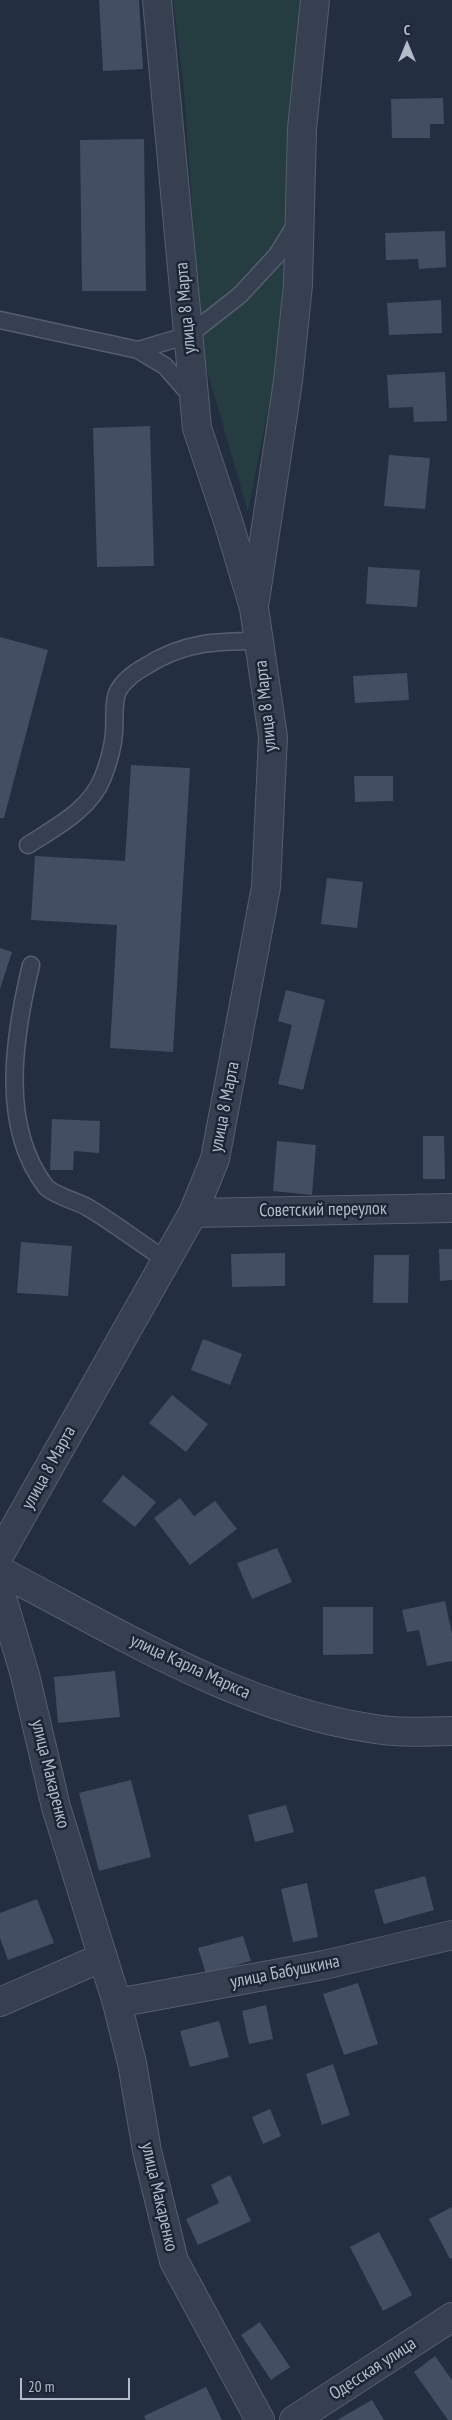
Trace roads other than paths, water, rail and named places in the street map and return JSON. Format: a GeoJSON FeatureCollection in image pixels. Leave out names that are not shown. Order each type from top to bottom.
{"type":"FeatureCollection","features":[{"type":"Feature","properties":{"kind":"street","name":"улица 8 Марта"},"geometry":{"type":"LineString","coordinates":[[0,1554],[193,1213],[215,1159],[266,887],[273,737],[254,608],[198,428],[157,0]]}},
{"type":"Feature","properties":{"kind":"street","name":"улица 8 Марта"},"geometry":{"type":"LineString","coordinates":[[254,608],[288,381],[298,285],[302,129],[315,0]]}},
{"type":"Feature","properties":{"kind":"street","name":"Советский переулок"},"geometry":{"type":"LineString","coordinates":[[193,1213],[452,1208]]}},
{"type":"Feature","properties":{"kind":"street","name":"улица Карла Маркса"},"geometry":{"type":"LineString","coordinates":[[0,1571],[212,1681],[272,1704],[369,1729],[418,1732],[452,1731]]}},
{"type":"Feature","properties":{"kind":"street","name":"улица Макаренко"},"geometry":{"type":"LineString","coordinates":[[0,1591],[25,1675],[56,1807],[117,2003],[132,2063],[150,2168],[174,2261],[260,2420]]}},
{"type":"Feature","properties":{"kind":"street","name":"улица Бабушкина"},"geometry":{"type":"LineString","coordinates":[[117,2003],[324,1965],[452,1935]]}},
{"type":"Feature","properties":{"kind":"street"},"geometry":{"type":"LineString","coordinates":[[0,2002],[103,1956]]}},
{"type":"Feature","properties":{"kind":"street","name":"Одесская улица"},"geometry":{"type":"LineString","coordinates":[[307,2417],[452,2317]]}},
{"type":"Feature","properties":{"kind":"lane"},"geometry":{"type":"LineString","coordinates":[[138,350],[188,335],[240,296],[277,255],[300,216]]}},
{"type":"Feature","properties":{"kind":"lane"},"geometry":{"type":"LineString","coordinates":[[0,320],[138,350],[164,366],[195,401]]}},
{"type":"Feature","properties":{"kind":"lane"},"geometry":{"type":"LineString","coordinates":[[28,845],[86,805],[103,778],[114,736],[117,692],[132,675],[158,658],[183,647],[211,641],[259,641]]}},
{"type":"Feature","properties":{"kind":"lane"},"geometry":{"type":"LineString","coordinates":[[31,965],[7,1067],[8,1123],[21,1158],[47,1188],[87,1207],[166,1260]]}}]}
